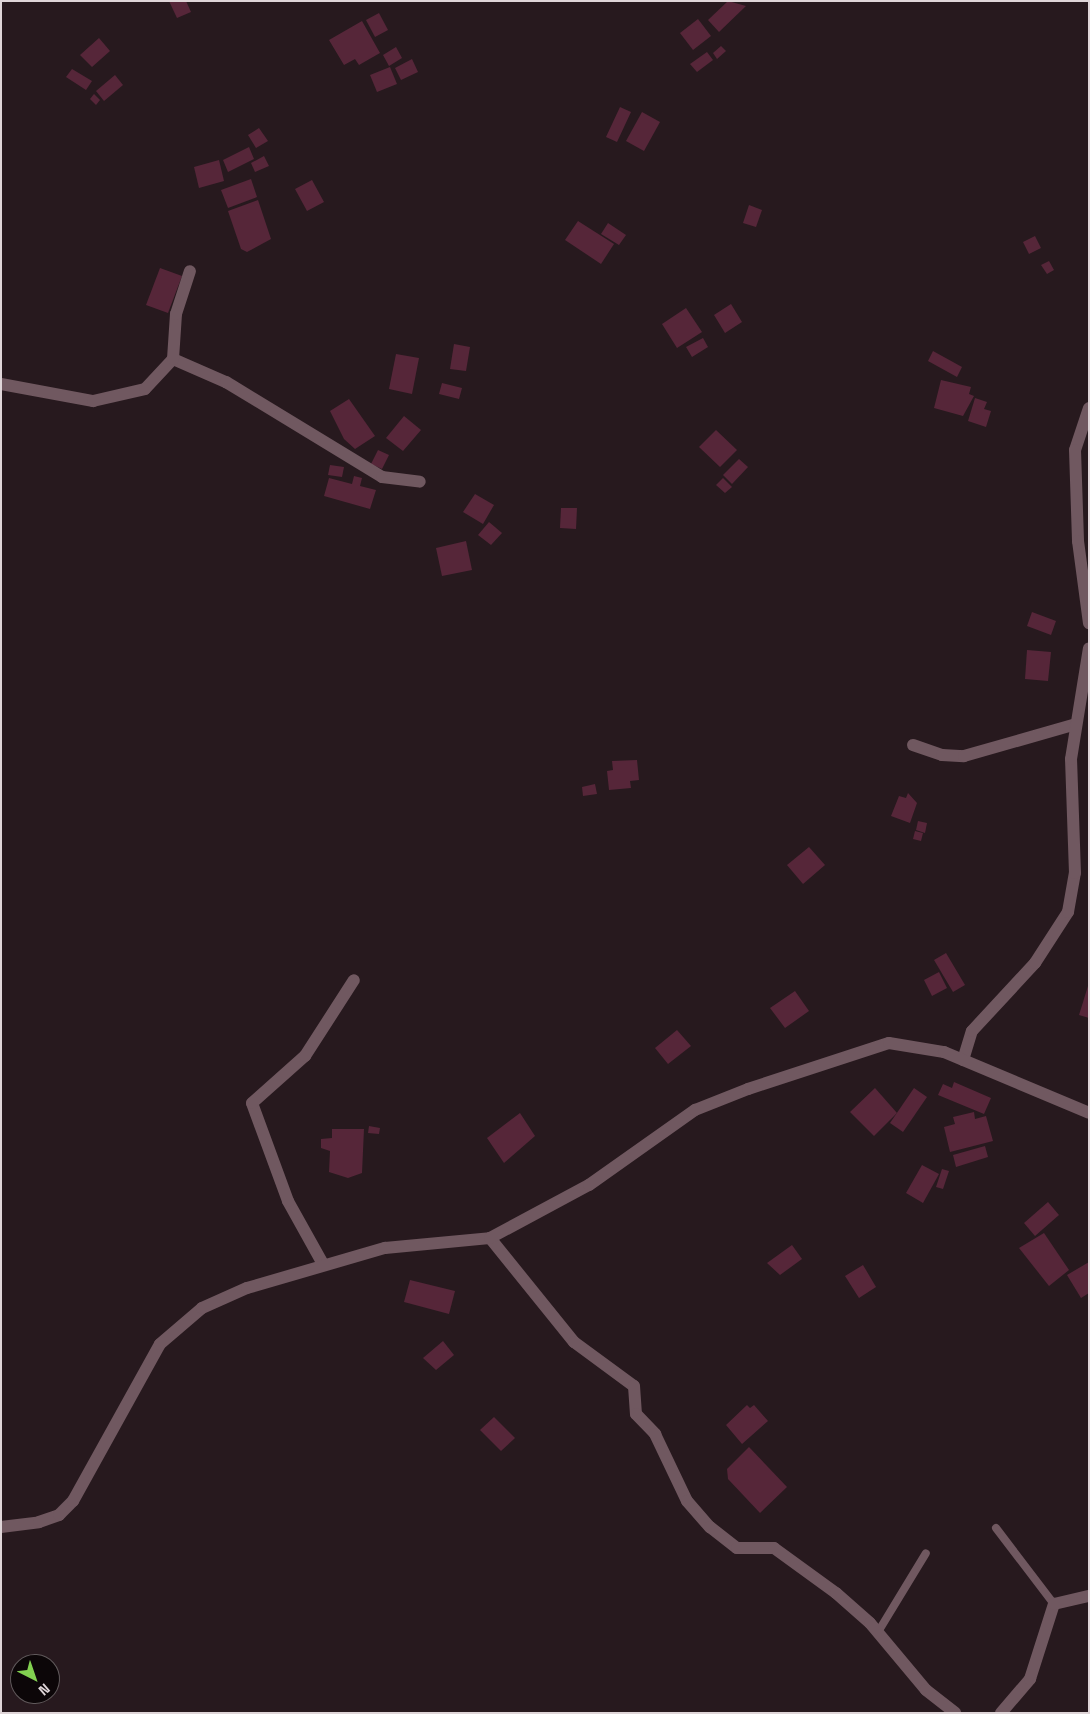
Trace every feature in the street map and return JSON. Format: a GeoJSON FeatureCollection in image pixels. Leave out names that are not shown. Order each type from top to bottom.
{"type":"FeatureCollection","features":[{"type":"Feature","properties":{"kind":"street"},"geometry":{"type":"LineString","coordinates":[[1,384],[93,401],[145,389],[173,359],[176,314],[190,271]]}},
{"type":"Feature","properties":{"kind":"street"},"geometry":{"type":"LineString","coordinates":[[173,359],[226,382],[382,477],[420,482]]}},
{"type":"Feature","properties":{"kind":"street"},"geometry":{"type":"LineString","coordinates":[[1089,408],[1075,450],[1078,541],[1089,623]]}},
{"type":"Feature","properties":{"kind":"street"},"geometry":{"type":"LineString","coordinates":[[963,1060],[972,1031],[1035,963],[1068,912],[1075,873],[1073,725],[1089,648]]}},
{"type":"Feature","properties":{"kind":"street"},"geometry":{"type":"LineString","coordinates":[[913,745],[942,755],[964,756],[1073,725]]}},
{"type":"Feature","properties":{"kind":"street"},"geometry":{"type":"LineString","coordinates":[[323,1264],[288,1201],[252,1103],[305,1056],[354,980]]}},
{"type":"Feature","properties":{"kind":"street"},"geometry":{"type":"LineString","coordinates":[[1,1527],[39,1522],[59,1515],[73,1501],[122,1406],[177,1325],[202,1308],[247,1288],[323,1264],[385,1248],[490,1238],[589,1185],[695,1110],[748,1088],[889,1043],[944,1052],[1089,1112]]}},
{"type":"Feature","properties":{"kind":"street"},"geometry":{"type":"LineString","coordinates":[[490,1238],[574,1342],[634,1386],[636,1414],[655,1434],[682,1494],[710,1527],[737,1548],[774,1548],[878,1632],[926,1690],[955,1713]]}},
{"type":"Feature","properties":{"kind":"street"},"geometry":{"type":"LineString","coordinates":[[1002,1713],[1030,1679],[1054,1604],[1089,1596]]}},
{"type":"Feature","properties":{"kind":"lane"},"geometry":{"type":"LineString","coordinates":[[996,1528],[1054,1604]]}},
{"type":"Feature","properties":{"kind":"lane"},"geometry":{"type":"LineString","coordinates":[[878,1632],[926,1553]]}},
{"type":"Feature","properties":{"kind":"building"},"geometry":{"type":"Polygon","coordinates":[[[169,1],[186,1],[191,12],[177,18],[169,1]]]}},
{"type":"Feature","properties":{"kind":"building"},"geometry":{"type":"Polygon","coordinates":[[[728,1],[746,6],[719,32],[708,20],[728,1]]]}},
{"type":"Feature","properties":{"kind":"building"},"geometry":{"type":"Polygon","coordinates":[[[379,13],[388,30],[375,37],[366,20],[379,13]]]}},
{"type":"Feature","properties":{"kind":"building"},"geometry":{"type":"Polygon","coordinates":[[[698,19],[711,36],[693,50],[680,33],[698,19]]]}},
{"type":"Feature","properties":{"kind":"building"},"geometry":{"type":"Polygon","coordinates":[[[362,21],[380,53],[359,65],[355,59],[344,65],[329,40],[362,21]]]}},
{"type":"Feature","properties":{"kind":"building"},"geometry":{"type":"Polygon","coordinates":[[[99,38],[110,51],[92,67],[80,55],[99,38]]]}},
{"type":"Feature","properties":{"kind":"building"},"geometry":{"type":"Polygon","coordinates":[[[721,46],[726,51],[717,59],[713,53],[721,46]]]}},
{"type":"Feature","properties":{"kind":"building"},"geometry":{"type":"Polygon","coordinates":[[[396,47],[402,58],[389,66],[383,55],[396,47]]]}},
{"type":"Feature","properties":{"kind":"building"},"geometry":{"type":"Polygon","coordinates":[[[707,52],[713,60],[697,72],[690,64],[707,52]]]}},
{"type":"Feature","properties":{"kind":"building"},"geometry":{"type":"Polygon","coordinates":[[[412,59],[418,72],[401,80],[395,68],[412,59]]]}},
{"type":"Feature","properties":{"kind":"building"},"geometry":{"type":"Polygon","coordinates":[[[390,67],[397,84],[377,92],[370,75],[390,67]]]}},
{"type":"Feature","properties":{"kind":"building"},"geometry":{"type":"Polygon","coordinates":[[[72,69],[92,81],[86,90],[66,77],[72,69]]]}},
{"type":"Feature","properties":{"kind":"building"},"geometry":{"type":"Polygon","coordinates":[[[115,75],[123,85],[104,101],[96,91],[115,75]]]}},
{"type":"Feature","properties":{"kind":"building"},"geometry":{"type":"Polygon","coordinates":[[[94,94],[100,100],[96,105],[90,99],[94,94]]]}},
{"type":"Feature","properties":{"kind":"building"},"geometry":{"type":"Polygon","coordinates":[[[620,107],[631,112],[617,142],[606,137],[620,107]]]}},
{"type":"Feature","properties":{"kind":"building"},"geometry":{"type":"Polygon","coordinates":[[[642,112],[660,122],[644,151],[626,141],[642,112]]]}},
{"type":"Feature","properties":{"kind":"building"},"geometry":{"type":"Polygon","coordinates":[[[259,128],[268,141],[256,148],[248,135],[259,128]]]}},
{"type":"Feature","properties":{"kind":"building"},"geometry":{"type":"Polygon","coordinates":[[[249,147],[254,159],[228,172],[223,160],[249,147]]]}},
{"type":"Feature","properties":{"kind":"building"},"geometry":{"type":"Polygon","coordinates":[[[264,156],[269,166],[255,172],[251,163],[264,156]]]}},
{"type":"Feature","properties":{"kind":"building"},"geometry":{"type":"Polygon","coordinates":[[[219,160],[224,181],[199,188],[194,167],[219,160]]]}},
{"type":"Feature","properties":{"kind":"building"},"geometry":{"type":"Polygon","coordinates":[[[251,179],[257,197],[228,208],[221,190],[251,179]]]}},
{"type":"Feature","properties":{"kind":"building"},"geometry":{"type":"Polygon","coordinates":[[[312,180],[324,202],[307,211],[295,189],[312,180]]]}},
{"type":"Feature","properties":{"kind":"building"},"geometry":{"type":"Polygon","coordinates":[[[258,200],[271,239],[247,252],[241,249],[228,211],[258,200]]]}},
{"type":"Feature","properties":{"kind":"building"},"geometry":{"type":"Polygon","coordinates":[[[749,205],[762,210],[756,227],[743,223],[749,205]]]}},
{"type":"Feature","properties":{"kind":"building"},"geometry":{"type":"Polygon","coordinates":[[[578,221],[614,244],[601,264],[565,240],[578,221]]]}},
{"type":"Feature","properties":{"kind":"building"},"geometry":{"type":"Polygon","coordinates":[[[608,223],[626,235],[619,245],[601,234],[608,223]]]}},
{"type":"Feature","properties":{"kind":"building"},"geometry":{"type":"Polygon","coordinates":[[[1035,236],[1041,248],[1029,254],[1023,242],[1035,236]]]}},
{"type":"Feature","properties":{"kind":"building"},"geometry":{"type":"Polygon","coordinates":[[[1049,261],[1054,270],[1047,274],[1041,265],[1049,261]]]}},
{"type":"Feature","properties":{"kind":"building"},"geometry":{"type":"Polygon","coordinates":[[[160,268],[182,276],[168,313],[146,305],[160,268]]]}},
{"type":"Feature","properties":{"kind":"building"},"geometry":{"type":"Polygon","coordinates":[[[731,304],[742,322],[725,333],[714,315],[731,304]]]}},
{"type":"Feature","properties":{"kind":"building"},"geometry":{"type":"Polygon","coordinates":[[[686,308],[702,332],[677,348],[662,324],[686,308]]]}},
{"type":"Feature","properties":{"kind":"building"},"geometry":{"type":"Polygon","coordinates":[[[703,338],[708,347],[692,357],[686,347],[703,338]]]}},
{"type":"Feature","properties":{"kind":"building"},"geometry":{"type":"Polygon","coordinates":[[[454,344],[470,347],[466,371],[450,369],[454,344]]]}},
{"type":"Feature","properties":{"kind":"building"},"geometry":{"type":"Polygon","coordinates":[[[933,351],[962,367],[957,377],[928,361],[933,351]]]}},
{"type":"Feature","properties":{"kind":"building"},"geometry":{"type":"Polygon","coordinates":[[[396,354],[419,358],[412,394],[389,389],[396,354]]]}},
{"type":"Feature","properties":{"kind":"building"},"geometry":{"type":"Polygon","coordinates":[[[941,380],[971,387],[969,394],[974,396],[963,416],[934,408],[941,380]]]}},
{"type":"Feature","properties":{"kind":"building"},"geometry":{"type":"Polygon","coordinates":[[[442,383],[462,388],[459,399],[439,394],[442,383]]]}},
{"type":"Feature","properties":{"kind":"building"},"geometry":{"type":"Polygon","coordinates":[[[975,398],[987,402],[984,409],[991,411],[986,427],[968,421],[975,398]]]}},
{"type":"Feature","properties":{"kind":"building"},"geometry":{"type":"Polygon","coordinates":[[[349,399],[375,436],[355,449],[344,439],[330,411],[349,399]]]}},
{"type":"Feature","properties":{"kind":"building"},"geometry":{"type":"Polygon","coordinates":[[[404,416],[421,430],[403,451],[386,438],[404,416]]]}},
{"type":"Feature","properties":{"kind":"building"},"geometry":{"type":"Polygon","coordinates":[[[716,430],[737,450],[720,467],[699,447],[716,430]]]}},
{"type":"Feature","properties":{"kind":"building"},"geometry":{"type":"Polygon","coordinates":[[[378,450],[389,455],[382,469],[371,464],[378,450]]]}},
{"type":"Feature","properties":{"kind":"building"},"geometry":{"type":"Polygon","coordinates":[[[739,459],[748,467],[732,484],[723,475],[739,459]]]}},
{"type":"Feature","properties":{"kind":"building"},"geometry":{"type":"Polygon","coordinates":[[[330,465],[344,467],[342,477],[328,475],[330,465]]]}},
{"type":"Feature","properties":{"kind":"building"},"geometry":{"type":"Polygon","coordinates":[[[354,476],[362,478],[360,486],[376,490],[370,509],[324,496],[329,478],[352,484],[354,476]]]}},
{"type":"Feature","properties":{"kind":"building"},"geometry":{"type":"Polygon","coordinates":[[[723,478],[732,487],[725,493],[716,485],[723,478]]]}},
{"type":"Feature","properties":{"kind":"building"},"geometry":{"type":"Polygon","coordinates":[[[475,494],[494,505],[483,524],[463,512],[475,494]]]}},
{"type":"Feature","properties":{"kind":"building"},"geometry":{"type":"Polygon","coordinates":[[[561,508],[577,508],[576,529],[560,528],[561,508]]]}},
{"type":"Feature","properties":{"kind":"building"},"geometry":{"type":"Polygon","coordinates":[[[489,522],[502,533],[491,545],[478,535],[489,522]]]}},
{"type":"Feature","properties":{"kind":"building"},"geometry":{"type":"Polygon","coordinates":[[[466,541],[472,570],[442,576],[436,548],[466,541]]]}},
{"type":"Feature","properties":{"kind":"building"},"geometry":{"type":"Polygon","coordinates":[[[1032,612],[1056,621],[1051,635],[1027,626],[1032,612]]]}},
{"type":"Feature","properties":{"kind":"building"},"geometry":{"type":"Polygon","coordinates":[[[1027,650],[1051,652],[1048,681],[1025,679],[1027,650]]]}},
{"type":"Feature","properties":{"kind":"building"},"geometry":{"type":"Polygon","coordinates":[[[637,760],[639,780],[630,781],[631,788],[609,790],[607,771],[613,770],[612,761],[637,760]]]}},
{"type":"Feature","properties":{"kind":"building"},"geometry":{"type":"Polygon","coordinates":[[[595,784],[597,794],[583,796],[582,787],[595,784]]]}},
{"type":"Feature","properties":{"kind":"building"},"geometry":{"type":"Polygon","coordinates":[[[908,793],[917,803],[910,823],[891,816],[899,796],[906,798],[908,793]]]}},
{"type":"Feature","properties":{"kind":"building"},"geometry":{"type":"Polygon","coordinates":[[[918,821],[927,823],[925,833],[916,830],[918,821]]]}},
{"type":"Feature","properties":{"kind":"building"},"geometry":{"type":"Polygon","coordinates":[[[915,831],[923,833],[921,841],[913,839],[915,831]]]}},
{"type":"Feature","properties":{"kind":"building"},"geometry":{"type":"Polygon","coordinates":[[[809,847],[825,865],[803,884],[787,865],[809,847]]]}},
{"type":"Feature","properties":{"kind":"building"},"geometry":{"type":"Polygon","coordinates":[[[946,953],[965,985],[953,992],[934,960],[946,953]]]}},
{"type":"Feature","properties":{"kind":"building"},"geometry":{"type":"Polygon","coordinates":[[[939,972],[947,988],[932,996],[924,980],[939,972]]]}},
{"type":"Feature","properties":{"kind":"building"},"geometry":{"type":"Polygon","coordinates":[[[1089,986],[1089,1018],[1079,1015],[1089,986]]]}},
{"type":"Feature","properties":{"kind":"building"},"geometry":{"type":"Polygon","coordinates":[[[795,991],[809,1011],[785,1028],[770,1008],[795,991]]]}},
{"type":"Feature","properties":{"kind":"building"},"geometry":{"type":"Polygon","coordinates":[[[677,1030],[691,1046],[668,1064],[655,1048],[677,1030]]]}},
{"type":"Feature","properties":{"kind":"building"},"geometry":{"type":"Polygon","coordinates":[[[954,1082],[991,1098],[984,1114],[938,1095],[943,1084],[952,1088],[954,1082]]]}},
{"type":"Feature","properties":{"kind":"building"},"geometry":{"type":"Polygon","coordinates":[[[875,1088],[897,1113],[874,1136],[850,1112],[875,1088]]]}},
{"type":"Feature","properties":{"kind":"building"},"geometry":{"type":"Polygon","coordinates":[[[914,1088],[927,1097],[903,1132],[890,1123],[914,1088]]]}},
{"type":"Feature","properties":{"kind":"building"},"geometry":{"type":"Polygon","coordinates":[[[974,1112],[975,1119],[986,1116],[993,1141],[950,1152],[944,1127],[955,1124],[953,1117],[974,1112]]]}},
{"type":"Feature","properties":{"kind":"building"},"geometry":{"type":"Polygon","coordinates":[[[520,1113],[535,1136],[504,1163],[487,1138],[520,1113]]]}},
{"type":"Feature","properties":{"kind":"building"},"geometry":{"type":"Polygon","coordinates":[[[369,1126],[380,1128],[379,1134],[368,1133],[369,1126]]]}},
{"type":"Feature","properties":{"kind":"building"},"geometry":{"type":"Polygon","coordinates":[[[332,1129],[364,1129],[362,1173],[348,1178],[329,1172],[330,1151],[321,1148],[321,1139],[332,1138],[332,1129]]]}},
{"type":"Feature","properties":{"kind":"building"},"geometry":{"type":"Polygon","coordinates":[[[985,1146],[988,1157],[956,1167],[953,1155],[985,1146]]]}},
{"type":"Feature","properties":{"kind":"building"},"geometry":{"type":"Polygon","coordinates":[[[922,1165],[939,1174],[923,1203],[906,1193],[922,1165]]]}},
{"type":"Feature","properties":{"kind":"building"},"geometry":{"type":"Polygon","coordinates":[[[942,1169],[949,1171],[943,1189],[936,1187],[942,1169]]]}},
{"type":"Feature","properties":{"kind":"building"},"geometry":{"type":"Polygon","coordinates":[[[1048,1202],[1059,1215],[1035,1236],[1024,1223],[1048,1202]]]}},
{"type":"Feature","properties":{"kind":"building"},"geometry":{"type":"Polygon","coordinates":[[[1044,1233],[1069,1270],[1049,1286],[1019,1248],[1044,1233]]]}},
{"type":"Feature","properties":{"kind":"building"},"geometry":{"type":"Polygon","coordinates":[[[792,1245],[802,1259],[780,1275],[767,1263],[792,1245]]]}},
{"type":"Feature","properties":{"kind":"building"},"geometry":{"type":"Polygon","coordinates":[[[1089,1262],[1089,1293],[1081,1298],[1067,1275],[1089,1262]]]}},
{"type":"Feature","properties":{"kind":"building"},"geometry":{"type":"Polygon","coordinates":[[[863,1265],[876,1287],[859,1298],[845,1276],[863,1265]]]}},
{"type":"Feature","properties":{"kind":"building"},"geometry":{"type":"Polygon","coordinates":[[[410,1280],[455,1291],[449,1314],[404,1302],[410,1280]]]}},
{"type":"Feature","properties":{"kind":"building"},"geometry":{"type":"Polygon","coordinates":[[[443,1341],[454,1355],[436,1370],[423,1358],[443,1341]]]}},
{"type":"Feature","properties":{"kind":"building"},"geometry":{"type":"Polygon","coordinates":[[[747,1405],[750,1408],[754,1405],[768,1421],[742,1444],[726,1425],[747,1405]]]}},
{"type":"Feature","properties":{"kind":"building"},"geometry":{"type":"Polygon","coordinates":[[[494,1417],[515,1438],[501,1451],[480,1430],[494,1417]]]}},
{"type":"Feature","properties":{"kind":"building"},"geometry":{"type":"Polygon","coordinates":[[[749,1447],[787,1487],[760,1513],[728,1479],[727,1469],[749,1447]]]}}]}
